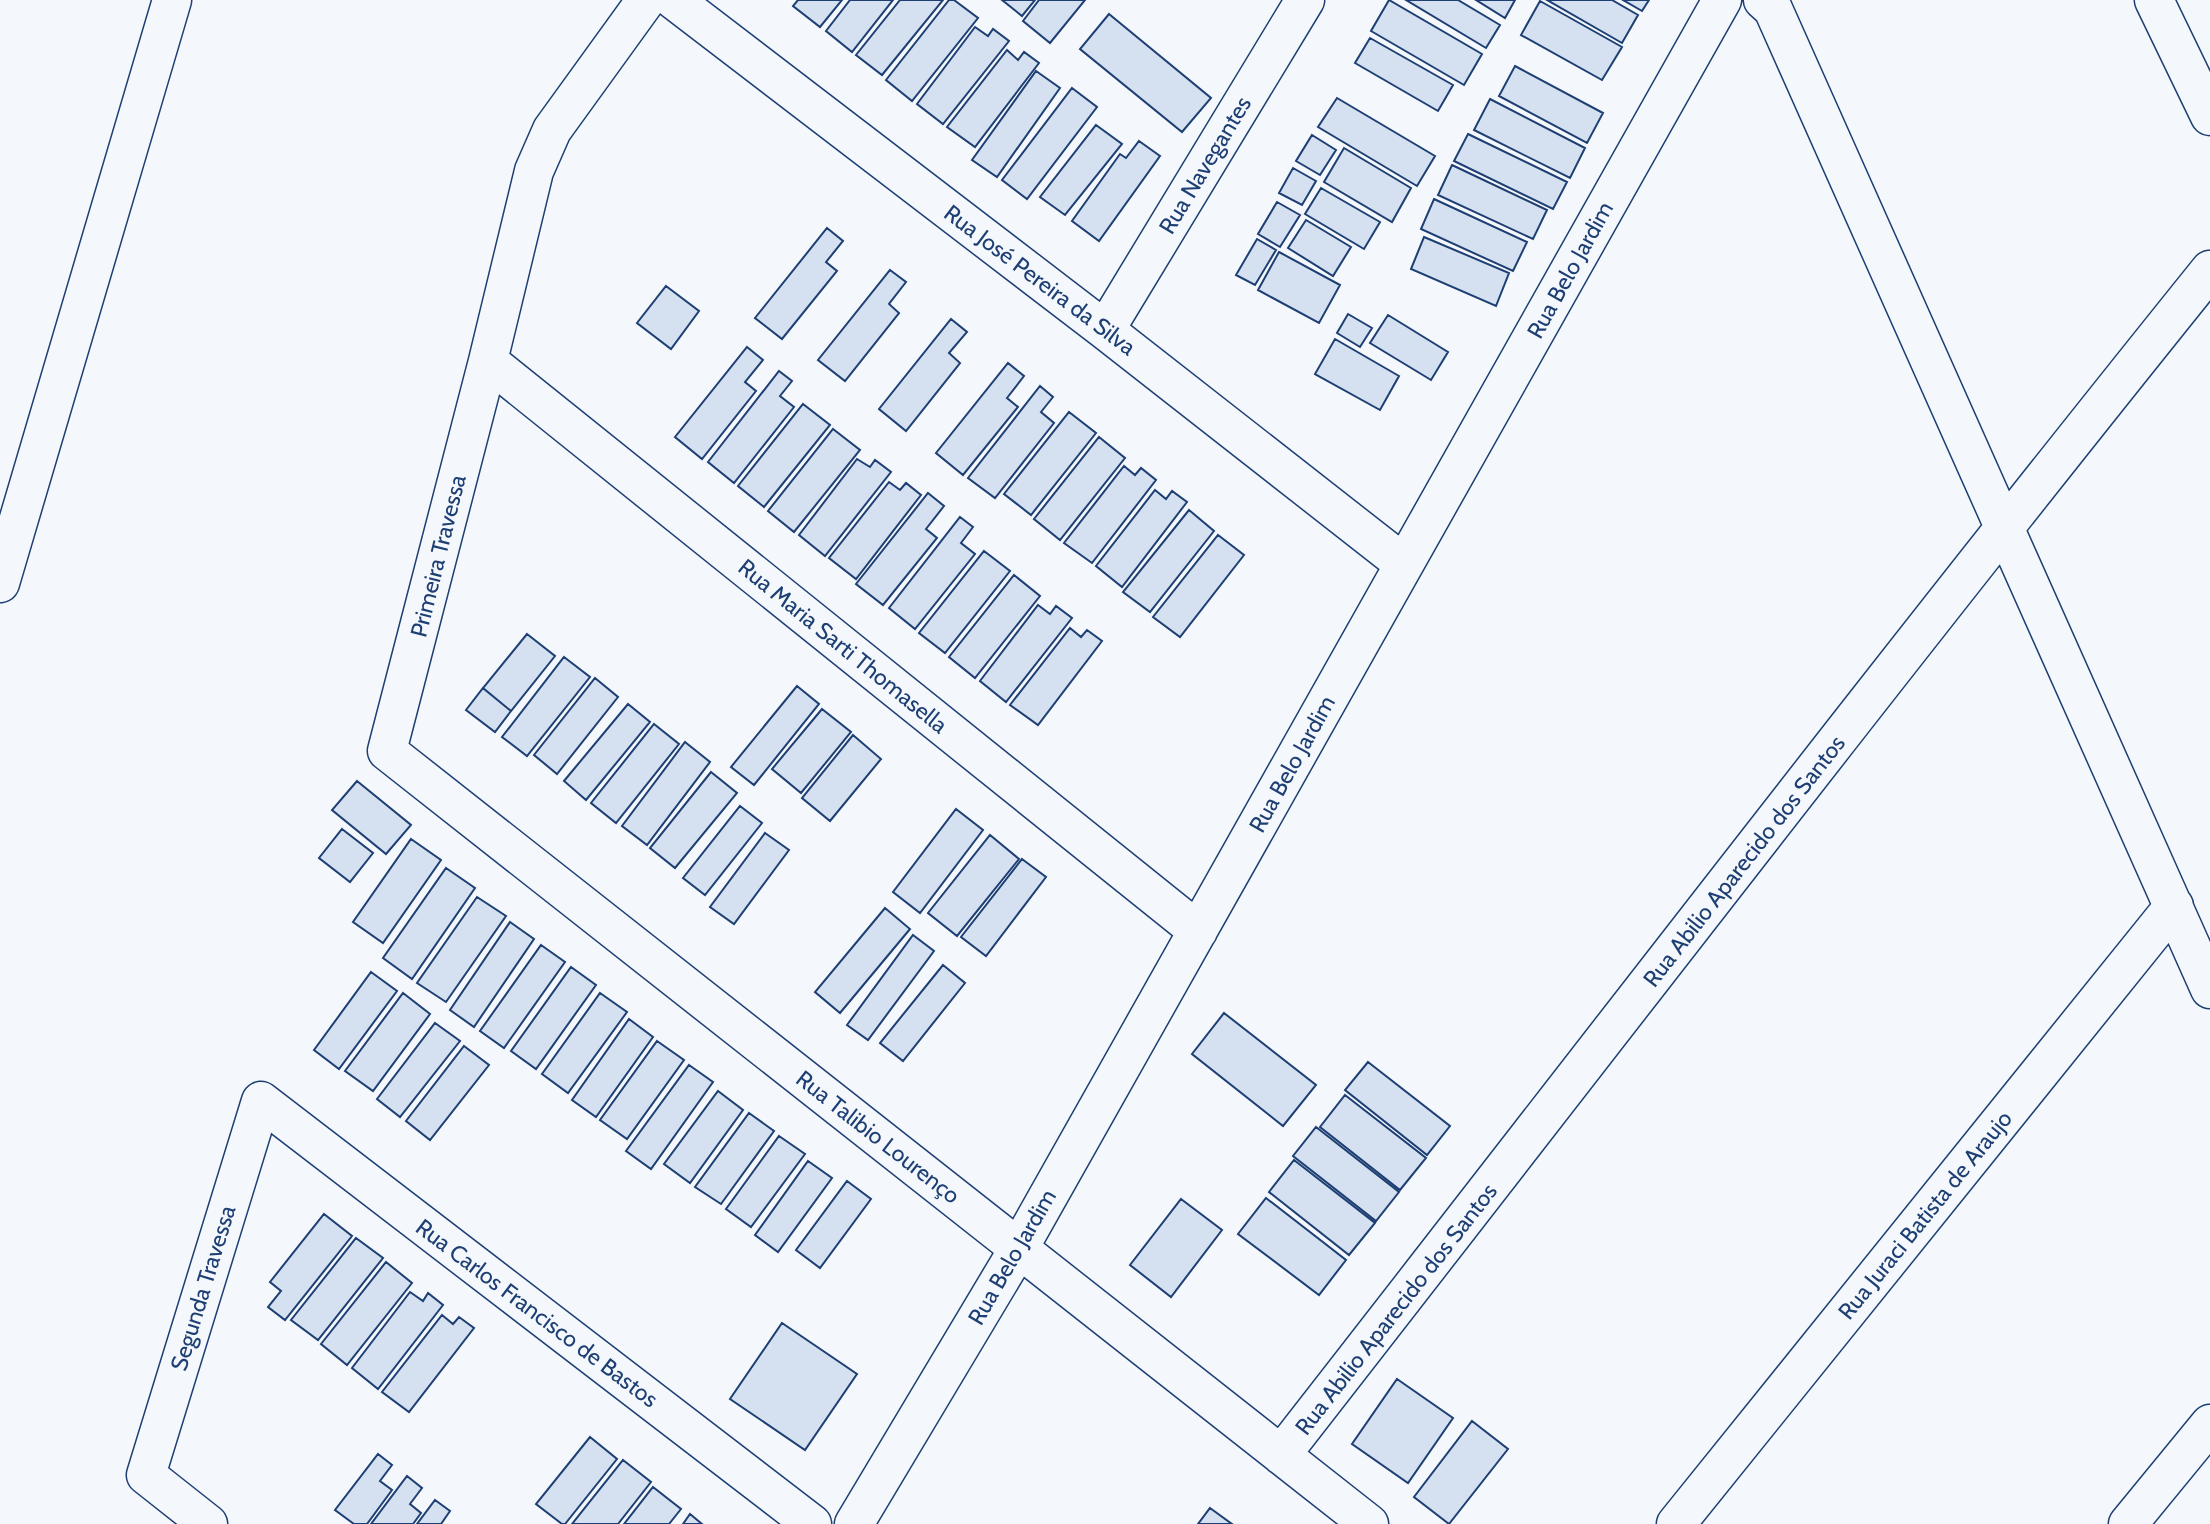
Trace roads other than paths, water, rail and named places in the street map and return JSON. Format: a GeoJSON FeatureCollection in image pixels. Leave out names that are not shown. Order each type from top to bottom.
{"type":"FeatureCollection","features":[{"type":"Feature","properties":{"kind":"street"},"geometry":{"type":"LineString","coordinates":[[0,583],[172,0]]}},
{"type":"Feature","properties":{"kind":"street","name":"Primeira Travessa"},"geometry":{"type":"LineString","coordinates":[[387,751],[534,171],[551,130],[646,0]]}},
{"type":"Feature","properties":{"kind":"street","name":"Rua José Pereira da Silva"},"geometry":{"type":"LineString","coordinates":[[674,0],[1105,330],[1404,564]]}},
{"type":"Feature","properties":{"kind":"street","name":"Rua Belo Jardim"},"geometry":{"type":"LineString","coordinates":[[854,1524],[1019,1248],[1722,0]]}},
{"type":"Feature","properties":{"kind":"street"},"geometry":{"type":"LineString","coordinates":[[1763,0],[1773,9],[2210,989]]}},
{"type":"Feature","properties":{"kind":"street"},"geometry":{"type":"LineString","coordinates":[[2154,0],[2210,116]]}},
{"type":"Feature","properties":{"kind":"street","name":"Rua Navegantes"},"geometry":{"type":"LineString","coordinates":[[1105,330],[1291,6]]}},
{"type":"Feature","properties":{"kind":"street","name":"Rua Abilio Aparecido dos Santos"},"geometry":{"type":"LineString","coordinates":[[1281,1455],[2003,526],[2210,270]]}},
{"type":"Feature","properties":{"kind":"street","name":"Rua Maria Sarti Thomasella"},"geometry":{"type":"LineString","coordinates":[[488,361],[1198,931]]}},
{"type":"Feature","properties":{"kind":"street","name":"Rua Talibio Lourenço"},"geometry":{"type":"LineString","coordinates":[[387,751],[1369,1524]]}},
{"type":"Feature","properties":{"kind":"street","name":"Rua Juraci Batista de Araujo"},"geometry":{"type":"LineString","coordinates":[[1676,1524],[2174,906]]}},
{"type":"Feature","properties":{"kind":"street","name":"Segunda Travessa"},"geometry":{"type":"LineString","coordinates":[[192,1519],[146,1475],[261,1101]]}},
{"type":"Feature","properties":{"kind":"street","name":"Rua Carlos Francisco de Bastos"},"geometry":{"type":"LineString","coordinates":[[261,1101],[812,1524]]}},
{"type":"Feature","properties":{"kind":"street"},"geometry":{"type":"LineString","coordinates":[[2128,1524],[2210,1424]]}}]}
